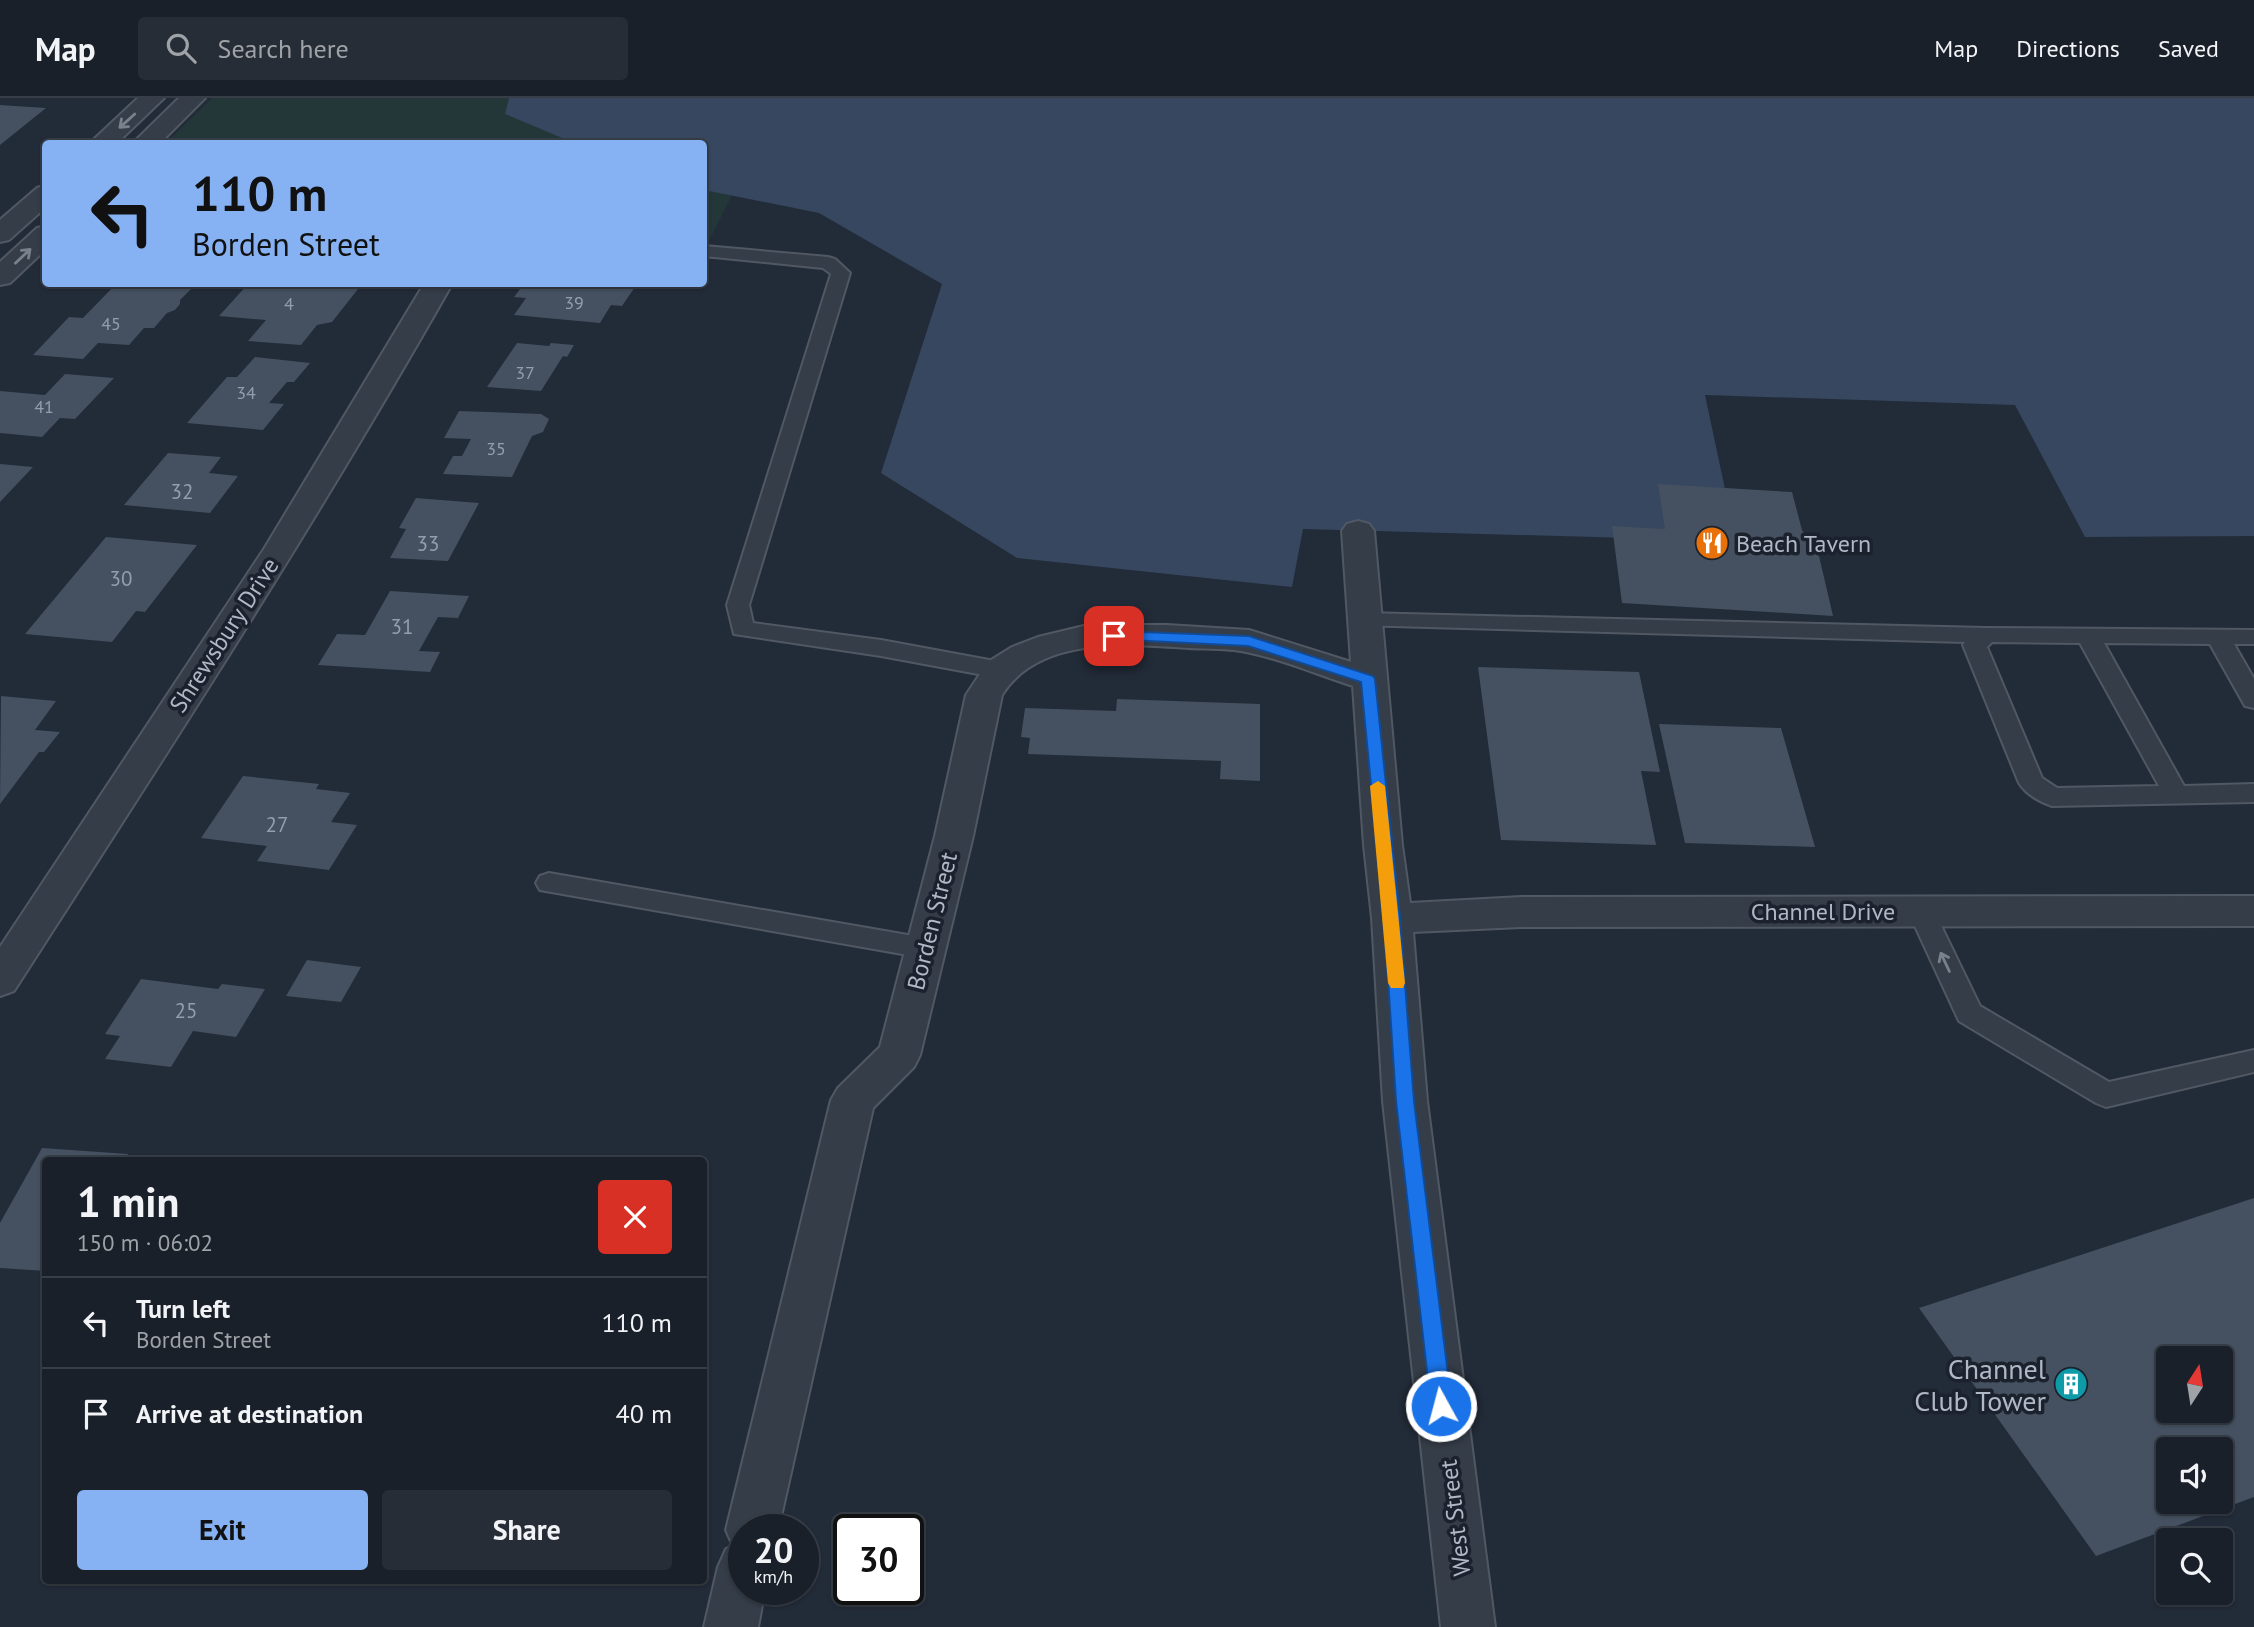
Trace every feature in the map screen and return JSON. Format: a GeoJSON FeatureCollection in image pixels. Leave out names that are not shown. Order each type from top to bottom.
{"type":"FeatureCollection","features":[{"type":"Feature","properties":{"kind":"street"},"geometry":{"type":"LineString","coordinates":[[105,140],[152,98]]}},
{"type":"Feature","properties":{"kind":"street"},"geometry":{"type":"LineString","coordinates":[[148,140],[193,98]]}},
{"type":"Feature","properties":{"kind":"street"},"geometry":{"type":"LineString","coordinates":[[0,234],[42,200]]}},
{"type":"Feature","properties":{"kind":"street"},"geometry":{"type":"LineString","coordinates":[[0,277],[42,238]]}},
{"type":"Feature","properties":{"kind":"street","name":"Shrewsbury Drive"},"geometry":{"type":"LineString","coordinates":[[0,980],[256,587],[436,287]]}},
{"type":"Feature","properties":{"kind":"street","name":"West Street"},"geometry":{"type":"LineString","coordinates":[[1358,531],[1368,679],[1392,918],[1405,1101],[1468,1627]]}},
{"type":"Feature","properties":{"kind":"street"},"geometry":{"type":"LineString","coordinates":[[1000,670],[1024,655],[1050,645],[1088,636],[1167,636],[1249,641],[1368,679]]}},
{"type":"Feature","properties":{"kind":"street","name":"Borden Street"},"geometry":{"type":"LineString","coordinates":[[756,1514],[853,1100],[899,1055],[954,836],[984,695],[1000,670]]}},
{"type":"Feature","properties":{"kind":"street","name":"Channel Drive"},"geometry":{"type":"LineString","coordinates":[[1392,918],[1521,912],[2254,911]]}},
{"type":"Feature","properties":{"kind":"street"},"geometry":{"type":"LineString","coordinates":[[731,1627],[736,1605]]}},
{"type":"Feature","properties":{"kind":"lane"},"geometry":{"type":"LineString","coordinates":[[707,251],[828,263],[841,273],[738,605],[742,629],[881,648],[1000,670]]}},
{"type":"Feature","properties":{"kind":"lane"},"geometry":{"type":"LineString","coordinates":[[1365,620],[1986,635],[2254,636]]}},
{"type":"Feature","properties":{"kind":"lane"},"geometry":{"type":"LineString","coordinates":[[1986,635],[1975,645],[2032,783],[2052,797],[2254,793]]}},
{"type":"Feature","properties":{"kind":"lane"},"geometry":{"type":"LineString","coordinates":[[2088,636],[2176,794]]}},
{"type":"Feature","properties":{"kind":"lane"},"geometry":{"type":"LineString","coordinates":[[2218,637],[2254,700]]}},
{"type":"Feature","properties":{"kind":"lane"},"geometry":{"type":"LineString","coordinates":[[549,883],[925,948]]}},
{"type":"Feature","properties":{"kind":"lane"},"geometry":{"type":"LineString","coordinates":[[1921,911],[1969,1013],[2106,1095],[2254,1061]]}},
{"type":"Feature","properties":{"kind":"green space"},"geometry":{"type":"Polygon","coordinates":[[[212,98],[509,98],[506,114],[567,140],[169,140],[212,98]]]}},
{"type":"Feature","properties":{"kind":"green space"},"geometry":{"type":"Polygon","coordinates":[[[707,191],[732,195],[708,243],[707,191]]]}},
{"type":"Feature","properties":{"kind":"water"},"geometry":{"type":"Polygon","coordinates":[[[509,98],[2254,98],[2254,536],[2085,537],[2015,405],[1705,395],[1736,541],[1303,529],[1292,587],[1017,558],[881,473],[942,284],[819,213],[707,191],[707,140],[567,140],[505,114],[509,98]]]}},
{"type":"Feature","properties":{"kind":"building"},"geometry":{"type":"Polygon","coordinates":[[[0,105],[46,108],[0,145],[0,105]]]}},
{"type":"Feature","properties":{"kind":"building"},"geometry":{"type":"Polygon","coordinates":[[[113,287],[193,287],[180,300],[175,310],[167,313],[154,328],[144,328],[129,345],[98,343],[83,359],[33,355],[69,317],[83,318],[113,287]]]}},
{"type":"Feature","properties":{"kind":"building"},"geometry":{"type":"Polygon","coordinates":[[[245,287],[358,289],[332,322],[317,325],[301,345],[248,341],[266,320],[219,316],[245,287]]]}},
{"type":"Feature","properties":{"kind":"building"},"geometry":{"type":"Polygon","coordinates":[[[522,287],[635,287],[622,306],[611,305],[600,323],[514,315],[526,298],[514,297],[522,287]]]}},
{"type":"Feature","properties":{"kind":"building"},"geometry":{"type":"Polygon","coordinates":[[[517,343],[574,345],[567,357],[563,356],[541,391],[487,387],[517,343]]]}},
{"type":"Feature","properties":{"kind":"building"},"geometry":{"type":"Polygon","coordinates":[[[255,357],[310,363],[294,382],[287,382],[269,403],[284,404],[263,430],[187,423],[227,377],[237,377],[255,357]]]}},
{"type":"Feature","properties":{"kind":"building"},"geometry":{"type":"Polygon","coordinates":[[[65,374],[114,378],[75,419],[60,418],[42,437],[0,433],[0,391],[45,395],[65,374]]]}},
{"type":"Feature","properties":{"kind":"building"},"geometry":{"type":"Polygon","coordinates":[[[459,411],[541,414],[549,419],[543,432],[532,436],[512,477],[443,474],[453,456],[462,456],[471,439],[444,438],[459,411]]]}},
{"type":"Feature","properties":{"kind":"building"},"geometry":{"type":"Polygon","coordinates":[[[168,453],[221,457],[209,473],[238,476],[210,513],[124,505],[168,453]]]}},
{"type":"Feature","properties":{"kind":"building"},"geometry":{"type":"Polygon","coordinates":[[[0,464],[33,467],[0,502],[0,464]]]}},
{"type":"Feature","properties":{"kind":"building","name":"Beach Tavern"},"geometry":{"type":"Polygon","coordinates":[[[1658,484],[1792,492],[1802,530],[1819,556],[1833,616],[1622,603],[1612,526],[1665,529],[1658,484]]]}},
{"type":"Feature","properties":{"kind":"building"},"geometry":{"type":"Polygon","coordinates":[[[416,498],[479,503],[448,561],[390,558],[406,529],[399,528],[416,498]]]}},
{"type":"Feature","properties":{"kind":"building"},"geometry":{"type":"Polygon","coordinates":[[[106,537],[197,545],[145,612],[136,611],[112,642],[25,634],[106,537]]]}},
{"type":"Feature","properties":{"kind":"building"},"geometry":{"type":"Polygon","coordinates":[[[390,591],[469,596],[458,618],[438,617],[419,651],[440,652],[430,672],[318,665],[337,634],[365,635],[390,591]]]}},
{"type":"Feature","properties":{"kind":"building"},"geometry":{"type":"Polygon","coordinates":[[[1478,667],[1639,672],[1660,772],[1641,771],[1656,845],[1501,840],[1478,667]]]}},
{"type":"Feature","properties":{"kind":"building"},"geometry":{"type":"Polygon","coordinates":[[[1,696],[56,701],[35,730],[60,732],[44,752],[39,752],[0,804],[1,696]]]}},
{"type":"Feature","properties":{"kind":"building"},"geometry":{"type":"Polygon","coordinates":[[[1117,699],[1260,704],[1260,781],[1220,779],[1221,761],[1028,754],[1030,738],[1021,737],[1025,708],[1116,711],[1117,699]]]}},
{"type":"Feature","properties":{"kind":"building"},"geometry":{"type":"Polygon","coordinates":[[[1659,724],[1781,728],[1815,847],[1685,843],[1659,724]]]}},
{"type":"Feature","properties":{"kind":"building"},"geometry":{"type":"Polygon","coordinates":[[[243,776],[319,784],[316,789],[350,793],[331,822],[357,825],[329,870],[257,861],[267,846],[201,838],[243,776]]]}},
{"type":"Feature","properties":{"kind":"building"},"geometry":{"type":"Polygon","coordinates":[[[307,960],[361,967],[341,1002],[286,996],[307,960]]]}},
{"type":"Feature","properties":{"kind":"building"},"geometry":{"type":"Polygon","coordinates":[[[141,979],[218,989],[222,984],[265,989],[236,1037],[193,1031],[171,1067],[105,1059],[120,1036],[105,1034],[141,979]]]}},
{"type":"Feature","properties":{"kind":"building"},"geometry":{"type":"Polygon","coordinates":[[[42,1148],[128,1154],[126,1157],[42,1157],[42,1271],[0,1268],[0,1223],[42,1148]]]}},
{"type":"Feature","properties":{"kind":"building","name":"Channel Club Tower"},"geometry":{"type":"Polygon","coordinates":[[[2254,1198],[2254,1497],[2233,1505],[2233,1437],[2156,1437],[2156,1514],[2208,1514],[2171,1528],[2156,1528],[2156,1534],[2096,1556],[1919,1308],[2254,1198]]]}},
{"type":"Feature","properties":{"kind":"slow traffic"},"geometry":{"type":"LineString","coordinates":[[1378,786],[1397,983]]}},
{"type":"Feature","properties":{"kind":"place","name":"Beach Tavern"},"geometry":{"type":"Point","coordinates":[1712,543]}},
{"type":"Feature","properties":{"kind":"place","name":"Channel Club Tower"},"geometry":{"type":"Point","coordinates":[2071,1384]}},
{"type":"Feature","properties":{"kind":"route"},"geometry":{"type":"LineString","coordinates":[[1114,636],[1249,641],[1368,679],[1392,918],[1405,1101],[1441,1406]]}}]}
